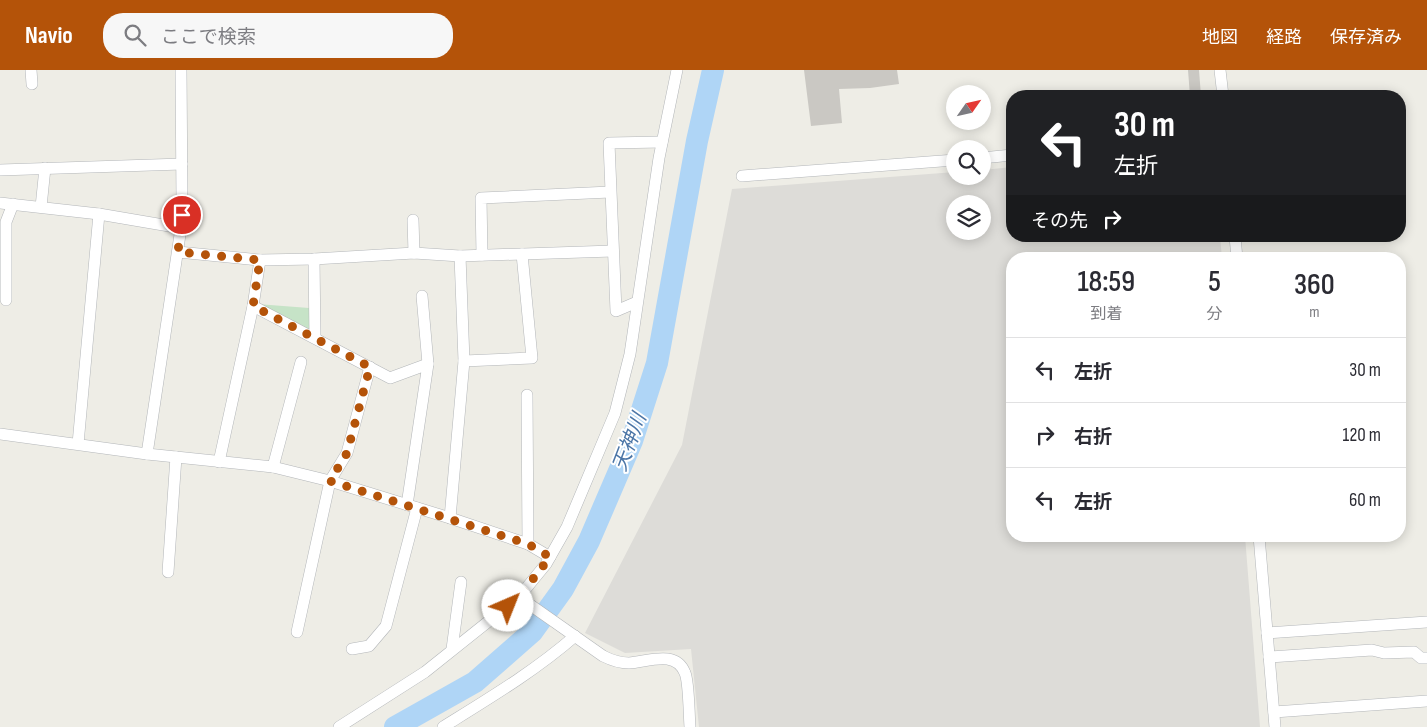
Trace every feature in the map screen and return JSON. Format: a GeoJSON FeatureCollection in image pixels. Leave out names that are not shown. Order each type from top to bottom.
{"type":"FeatureCollection","features":[{"type":"Feature","properties":{"kind":"street"},"geometry":{"type":"LineString","coordinates":[[31,70],[32,84]]}},
{"type":"Feature","properties":{"kind":"street"},"geometry":{"type":"LineString","coordinates":[[146,454],[181,228],[181,70]]}},
{"type":"Feature","properties":{"kind":"street"},"geometry":{"type":"LineString","coordinates":[[339,727],[425,672],[452,649],[522,599],[567,527],[615,413],[630,354],[662,142],[677,70]]}},
{"type":"Feature","properties":{"kind":"street"},"geometry":{"type":"LineString","coordinates":[[1220,70],[1222,90]]}},
{"type":"Feature","properties":{"kind":"street"},"geometry":{"type":"LineString","coordinates":[[637,302],[616,311],[609,144],[662,142]]}},
{"type":"Feature","properties":{"kind":"street"},"geometry":{"type":"LineString","coordinates":[[991,157],[1006,156]]}},
{"type":"Feature","properties":{"kind":"street"},"geometry":{"type":"LineString","coordinates":[[742,176],[946,161]]}},
{"type":"Feature","properties":{"kind":"street"},"geometry":{"type":"LineString","coordinates":[[0,170],[182,164]]}},
{"type":"Feature","properties":{"kind":"street"},"geometry":{"type":"LineString","coordinates":[[41,208],[45,168]]}},
{"type":"Feature","properties":{"kind":"street"},"geometry":{"type":"LineString","coordinates":[[482,255],[480,198],[610,192]]}},
{"type":"Feature","properties":{"kind":"street"},"geometry":{"type":"LineString","coordinates":[[0,203],[99,214],[181,228]]}},
{"type":"Feature","properties":{"kind":"street"},"geometry":{"type":"LineString","coordinates":[[6,300],[6,222],[13,204]]}},
{"type":"Feature","properties":{"kind":"street"},"geometry":{"type":"LineString","coordinates":[[78,444],[99,214]]}},
{"type":"Feature","properties":{"kind":"street"},"geometry":{"type":"LineString","coordinates":[[413,220],[414,253]]}},
{"type":"Feature","properties":{"kind":"street"},"geometry":{"type":"LineString","coordinates":[[178,252],[260,260],[414,253],[460,256],[613,251]]}},
{"type":"Feature","properties":{"kind":"street"},"geometry":{"type":"LineString","coordinates":[[464,361],[532,358],[522,254]]}},
{"type":"Feature","properties":{"kind":"street"},"geometry":{"type":"LineString","coordinates":[[450,518],[464,361],[460,256]]}},
{"type":"Feature","properties":{"kind":"street"},"geometry":{"type":"LineString","coordinates":[[314,259],[314,338]]}},
{"type":"Feature","properties":{"kind":"street"},"geometry":{"type":"LineString","coordinates":[[219,462],[253,306],[260,260]]}},
{"type":"Feature","properties":{"kind":"street"},"geometry":{"type":"LineString","coordinates":[[352,649],[369,646],[386,626],[412,506],[428,364],[422,296]]}},
{"type":"Feature","properties":{"kind":"street"},"geometry":{"type":"LineString","coordinates":[[253,306],[390,378],[428,364]]}},
{"type":"Feature","properties":{"kind":"street"},"geometry":{"type":"LineString","coordinates":[[273,467],[301,362]]}},
{"type":"Feature","properties":{"kind":"street"},"geometry":{"type":"LineString","coordinates":[[297,632],[330,481],[347,453],[370,367]]}},
{"type":"Feature","properties":{"kind":"street"},"geometry":{"type":"LineString","coordinates":[[527,396],[528,544]]}},
{"type":"Feature","properties":{"kind":"street"},"geometry":{"type":"LineString","coordinates":[[0,434],[146,454],[273,467],[330,481],[450,518],[528,544],[550,557]]}},
{"type":"Feature","properties":{"kind":"street"},"geometry":{"type":"LineString","coordinates":[[168,572],[176,457]]}},
{"type":"Feature","properties":{"kind":"street"},"geometry":{"type":"LineString","coordinates":[[1259,542],[1275,727]]}},
{"type":"Feature","properties":{"kind":"street"},"geometry":{"type":"LineString","coordinates":[[452,649],[461,582]]}},
{"type":"Feature","properties":{"kind":"street"},"geometry":{"type":"LineString","coordinates":[[522,599],[603,656],[616,662],[628,663],[666,658],[673,659],[681,665],[686,674],[690,727]]}},
{"type":"Feature","properties":{"kind":"street"},"geometry":{"type":"LineString","coordinates":[[1267,633],[1427,622]]}},
{"type":"Feature","properties":{"kind":"street"},"geometry":{"type":"LineString","coordinates":[[443,727],[558,650],[574,636]]}},
{"type":"Feature","properties":{"kind":"street"},"geometry":{"type":"LineString","coordinates":[[1269,657],[1372,650],[1384,653],[1414,652],[1421,658],[1427,658]]}},
{"type":"Feature","properties":{"kind":"street"},"geometry":{"type":"LineString","coordinates":[[1274,712],[1427,701]]}},
{"type":"Feature","properties":{"kind":"shaded area"},"geometry":{"type":"Polygon","coordinates":[[[1006,168],[1006,242],[1221,242],[1221,252],[1006,252],[1006,542],[1245,542],[1260,727],[699,727],[691,649],[625,653],[585,633],[682,445],[732,189],[946,173],[946,185],[991,185],[991,169],[1006,168]]]}},
{"type":"Feature","properties":{"kind":"green space"},"geometry":{"type":"Polygon","coordinates":[[[257,304],[309,308],[310,331],[257,304]]]}},
{"type":"Feature","properties":{"kind":"building"},"geometry":{"type":"Polygon","coordinates":[[[804,70],[897,70],[899,84],[870,88],[839,89],[842,123],[811,126],[804,70]]]}},
{"type":"Feature","properties":{"kind":"building"},"geometry":{"type":"Polygon","coordinates":[[[1188,70],[1199,70],[1201,90],[1190,90],[1188,70]]]}},
{"type":"Feature","properties":{"kind":"waterway","name":"天神川"},"geometry":{"type":"LineString","coordinates":[[395,727],[475,682],[532,632],[563,589],[589,541],[632,441],[657,363],[697,141],[713,70]]}},
{"type":"Feature","properties":{"kind":"route"},"geometry":{"type":"LineString","coordinates":[[182,215],[178,252],[260,260],[253,306],[370,367],[347,453],[330,481],[528,544],[550,557],[519,597],[508,606]]}}]}
